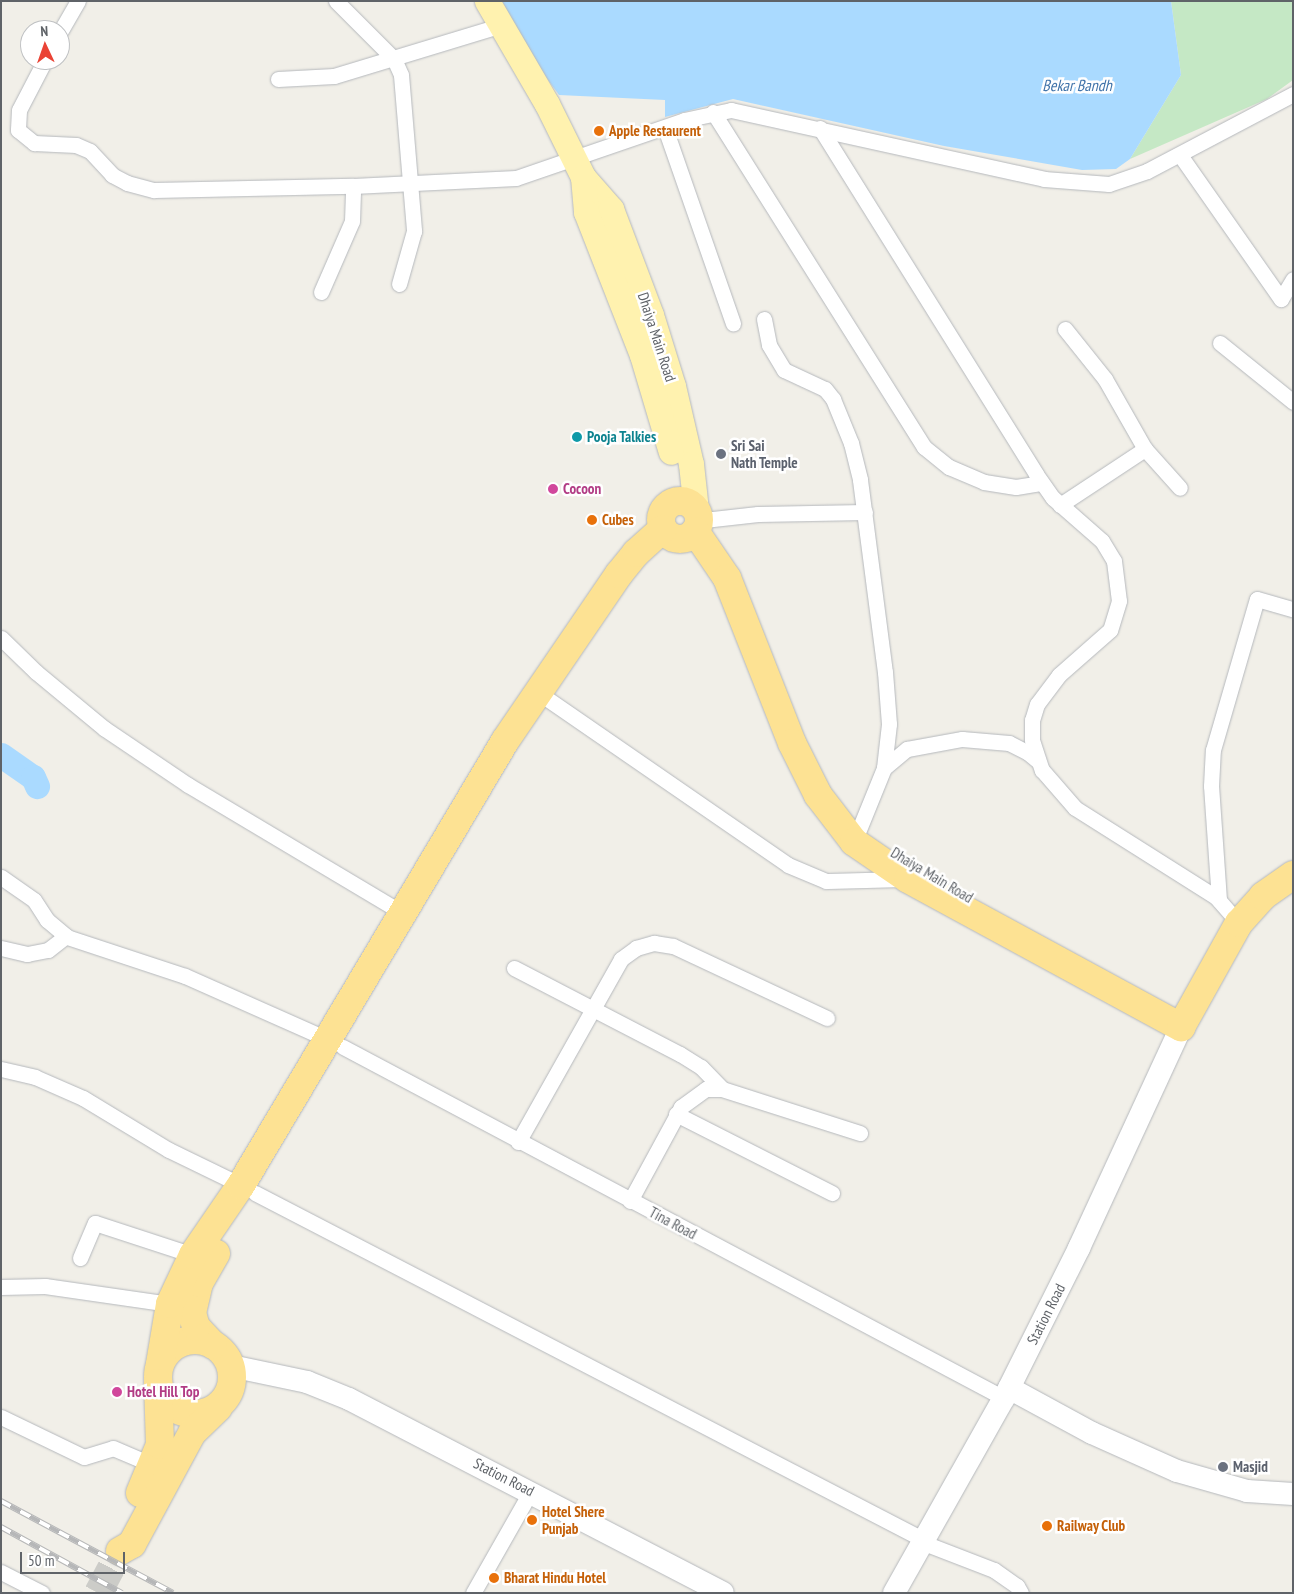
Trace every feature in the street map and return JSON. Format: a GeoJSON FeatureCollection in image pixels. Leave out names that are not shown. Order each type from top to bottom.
{"type":"FeatureCollection","features":[{"type":"Feature","properties":{"kind":"highway"},"geometry":{"type":"LineString","coordinates":[[248,1189],[193,1255],[170,1304],[159,1372],[160,1445],[121,1537],[119,1553],[132,1544],[192,1433],[223,1402],[232,1385],[231,1366],[227,1358],[213,1345],[194,1321],[195,1293],[203,1273],[248,1189],[335,1043],[389,962],[549,700],[643,568],[687,521]]}},
{"type":"Feature","properties":{"kind":"highway"},"geometry":{"type":"LineString","coordinates":[[335,1043],[402,912],[461,811],[536,693],[619,574],[636,553],[687,521]]}},
{"type":"Feature","properties":{"kind":"highway","name":"Dhaiya Main Road"},"geometry":{"type":"LineString","coordinates":[[687,521],[727,578],[792,743],[814,788],[832,816],[908,879],[1185,1019]]}},
{"type":"Feature","properties":{"kind":"highway","name":"Dhaiya Main Road"},"geometry":{"type":"LineString","coordinates":[[857,835],[1185,1019]]}},
{"type":"Feature","properties":{"kind":"highway"},"geometry":{"type":"LineString","coordinates":[[1185,1019],[1239,923],[1263,896],[1293,875]]}},
{"type":"Feature","properties":{"kind":"highway"},"geometry":{"type":"LineString","coordinates":[[213,1345],[196,1340],[178,1344],[159,1372],[165,1399],[180,1411],[208,1412],[223,1402]]}},
{"type":"Feature","properties":{"kind":"main road","name":"Dhaiya Main Road"},"geometry":{"type":"LineString","coordinates":[[487,1],[579,167],[586,212],[657,397],[687,521]]}},
{"type":"Feature","properties":{"kind":"street"},"geometry":{"type":"LineString","coordinates":[[67,20],[78,1]]}},
{"type":"Feature","properties":{"kind":"street"},"geometry":{"type":"LineString","coordinates":[[336,1],[394,59],[401,75],[412,184],[414,231],[399,284]]}},
{"type":"Feature","properties":{"kind":"street"},"geometry":{"type":"LineString","coordinates":[[278,79],[334,76],[502,25]]}},
{"type":"Feature","properties":{"kind":"street"},"geometry":{"type":"LineString","coordinates":[[39,70],[19,110],[18,130],[34,143],[76,145],[90,151],[112,175],[127,183],[154,190],[353,186],[516,178],[579,167],[665,128],[713,112],[742,111],[1044,179],[1088,185],[1126,180],[1180,154],[1293,94]]}},
{"type":"Feature","properties":{"kind":"street"},"geometry":{"type":"LineString","coordinates":[[713,112],[924,447],[949,467],[984,482],[1016,487],[1042,483]]}},
{"type":"Feature","properties":{"kind":"street"},"geometry":{"type":"LineString","coordinates":[[665,128],[733,323]]}},
{"type":"Feature","properties":{"kind":"street"},"geometry":{"type":"LineString","coordinates":[[820,128],[1042,483],[1060,505],[1110,551],[1117,575],[1120,600],[1110,630],[1066,666],[1037,704],[1030,729],[1038,761],[1050,782],[1075,808],[1219,900],[1239,923]]}},
{"type":"Feature","properties":{"kind":"street"},"geometry":{"type":"LineString","coordinates":[[1180,154],[1281,298],[1293,279]]}},
{"type":"Feature","properties":{"kind":"street"},"geometry":{"type":"LineString","coordinates":[[321,292],[352,221],[353,186]]}},
{"type":"Feature","properties":{"kind":"street"},"geometry":{"type":"LineString","coordinates":[[764,319],[769,344],[784,370],[825,389],[834,399],[856,461],[889,702],[884,768],[857,835]]}},
{"type":"Feature","properties":{"kind":"street"},"geometry":{"type":"LineString","coordinates":[[1065,329],[1105,379],[1145,449],[1180,488]]}},
{"type":"Feature","properties":{"kind":"street"},"geometry":{"type":"LineString","coordinates":[[1220,343],[1293,402]]}},
{"type":"Feature","properties":{"kind":"street"},"geometry":{"type":"LineString","coordinates":[[1060,505],[1145,449]]}},
{"type":"Feature","properties":{"kind":"street"},"geometry":{"type":"LineString","coordinates":[[687,521],[758,514],[864,512]]}},
{"type":"Feature","properties":{"kind":"street"},"geometry":{"type":"LineString","coordinates":[[1219,900],[1211,786],[1213,750],[1258,599],[1293,609]]}},
{"type":"Feature","properties":{"kind":"street"},"geometry":{"type":"LineString","coordinates":[[1,638],[36,672],[104,728],[172,775],[402,912]]}},
{"type":"Feature","properties":{"kind":"street"},"geometry":{"type":"LineString","coordinates":[[549,700],[788,865],[826,881],[908,879]]}},
{"type":"Feature","properties":{"kind":"street"},"geometry":{"type":"LineString","coordinates":[[884,768],[907,749],[962,740],[1009,743],[1027,752],[1038,761]]}},
{"type":"Feature","properties":{"kind":"street"},"geometry":{"type":"LineString","coordinates":[[1,877],[34,900],[47,920],[66,936],[41,951],[27,954],[1,948]]}},
{"type":"Feature","properties":{"kind":"street","name":"Tina Road"},"geometry":{"type":"LineString","coordinates":[[66,936],[185,976],[335,1043],[630,1201],[1007,1393]]}},
{"type":"Feature","properties":{"kind":"street"},"geometry":{"type":"LineString","coordinates":[[518,1142],[621,958],[636,948],[654,943],[673,946],[827,1018]]}},
{"type":"Feature","properties":{"kind":"street"},"geometry":{"type":"LineString","coordinates":[[514,968],[680,1054],[701,1068],[722,1088]]}},
{"type":"Feature","properties":{"kind":"street","name":"Station Road"},"geometry":{"type":"LineString","coordinates":[[894,1593],[925,1542],[1007,1393],[1079,1248],[1185,1019]]}},
{"type":"Feature","properties":{"kind":"street"},"geometry":{"type":"LineString","coordinates":[[1,1069],[35,1077],[83,1098],[170,1150],[925,1542],[994,1570],[1017,1586],[1022,1593]]}},
{"type":"Feature","properties":{"kind":"street"},"geometry":{"type":"LineString","coordinates":[[630,1201],[676,1114],[693,1096],[706,1089],[722,1088],[860,1133]]}},
{"type":"Feature","properties":{"kind":"street"},"geometry":{"type":"LineString","coordinates":[[676,1114],[832,1193]]}},
{"type":"Feature","properties":{"kind":"street"},"geometry":{"type":"LineString","coordinates":[[80,1258],[95,1223],[193,1255]]}},
{"type":"Feature","properties":{"kind":"street"},"geometry":{"type":"LineString","coordinates":[[1,1287],[45,1286],[170,1304]]}},
{"type":"Feature","properties":{"kind":"street","name":"Station Road"},"geometry":{"type":"LineString","coordinates":[[231,1366],[307,1382],[349,1399],[531,1491],[723,1593]]}},
{"type":"Feature","properties":{"kind":"street"},"geometry":{"type":"LineString","coordinates":[[1007,1393],[1177,1471],[1232,1488],[1293,1494]]}},
{"type":"Feature","properties":{"kind":"street"},"geometry":{"type":"LineString","coordinates":[[1,1417],[84,1457],[113,1448],[153,1465]]}},
{"type":"Feature","properties":{"kind":"street"},"geometry":{"type":"LineString","coordinates":[[473,1593],[531,1491]]}},
{"type":"Feature","properties":{"kind":"street"},"geometry":{"type":"LineString","coordinates":[[1,1572],[42,1593]]}},
{"type":"Feature","properties":{"kind":"green space"},"geometry":{"type":"Polygon","coordinates":[[[1171,1],[1293,1],[1293,80],[1267,99],[1130,159],[1181,75],[1171,1]]]}},
{"type":"Feature","properties":{"kind":"water","name":"Bekar Bandh"},"geometry":{"type":"Polygon","coordinates":[[[497,1],[1171,1],[1181,75],[1130,159],[1116,169],[1082,170],[944,146],[733,99],[665,117],[665,100],[559,95],[501,16],[497,1]]]}},
{"type":"Feature","properties":{"kind":"waterway"},"geometry":{"type":"LineString","coordinates":[[1,755],[33,777],[37,786]]}},
{"type":"Feature","properties":{"kind":"tunnel"},"geometry":{"type":"LineString","coordinates":[[98,1593],[118,1555]]}},
{"type":"Feature","properties":{"kind":"railway"},"geometry":{"type":"LineString","coordinates":[[1,1501],[173,1593]]}},
{"type":"Feature","properties":{"kind":"railway"},"geometry":{"type":"LineString","coordinates":[[1,1527],[122,1593]]}},
{"type":"Feature","properties":{"kind":"place","name":"Apple Restaurent"},"geometry":{"type":"Point","coordinates":[599,131]}},
{"type":"Feature","properties":{"kind":"place","name":"Pooja Talkies"},"geometry":{"type":"Point","coordinates":[577,437]}},
{"type":"Feature","properties":{"kind":"place","name":"Sri Sai Nath Temple"},"geometry":{"type":"Point","coordinates":[721,454]}},
{"type":"Feature","properties":{"kind":"place","name":"Cocoon"},"geometry":{"type":"Point","coordinates":[553,489]}},
{"type":"Feature","properties":{"kind":"place","name":"Cubes"},"geometry":{"type":"Point","coordinates":[592,520]}},
{"type":"Feature","properties":{"kind":"place","name":"Hotel Hill Top"},"geometry":{"type":"Point","coordinates":[117,1392]}},
{"type":"Feature","properties":{"kind":"place","name":"Masjid"},"geometry":{"type":"Point","coordinates":[1223,1467]}},
{"type":"Feature","properties":{"kind":"place","name":"Hotel Shere Punjab"},"geometry":{"type":"Point","coordinates":[532,1520]}},
{"type":"Feature","properties":{"kind":"place","name":"Railway Club"},"geometry":{"type":"Point","coordinates":[1047,1526]}},
{"type":"Feature","properties":{"kind":"place","name":"Bharat Hindu Hotel"},"geometry":{"type":"Point","coordinates":[494,1578]}}]}
